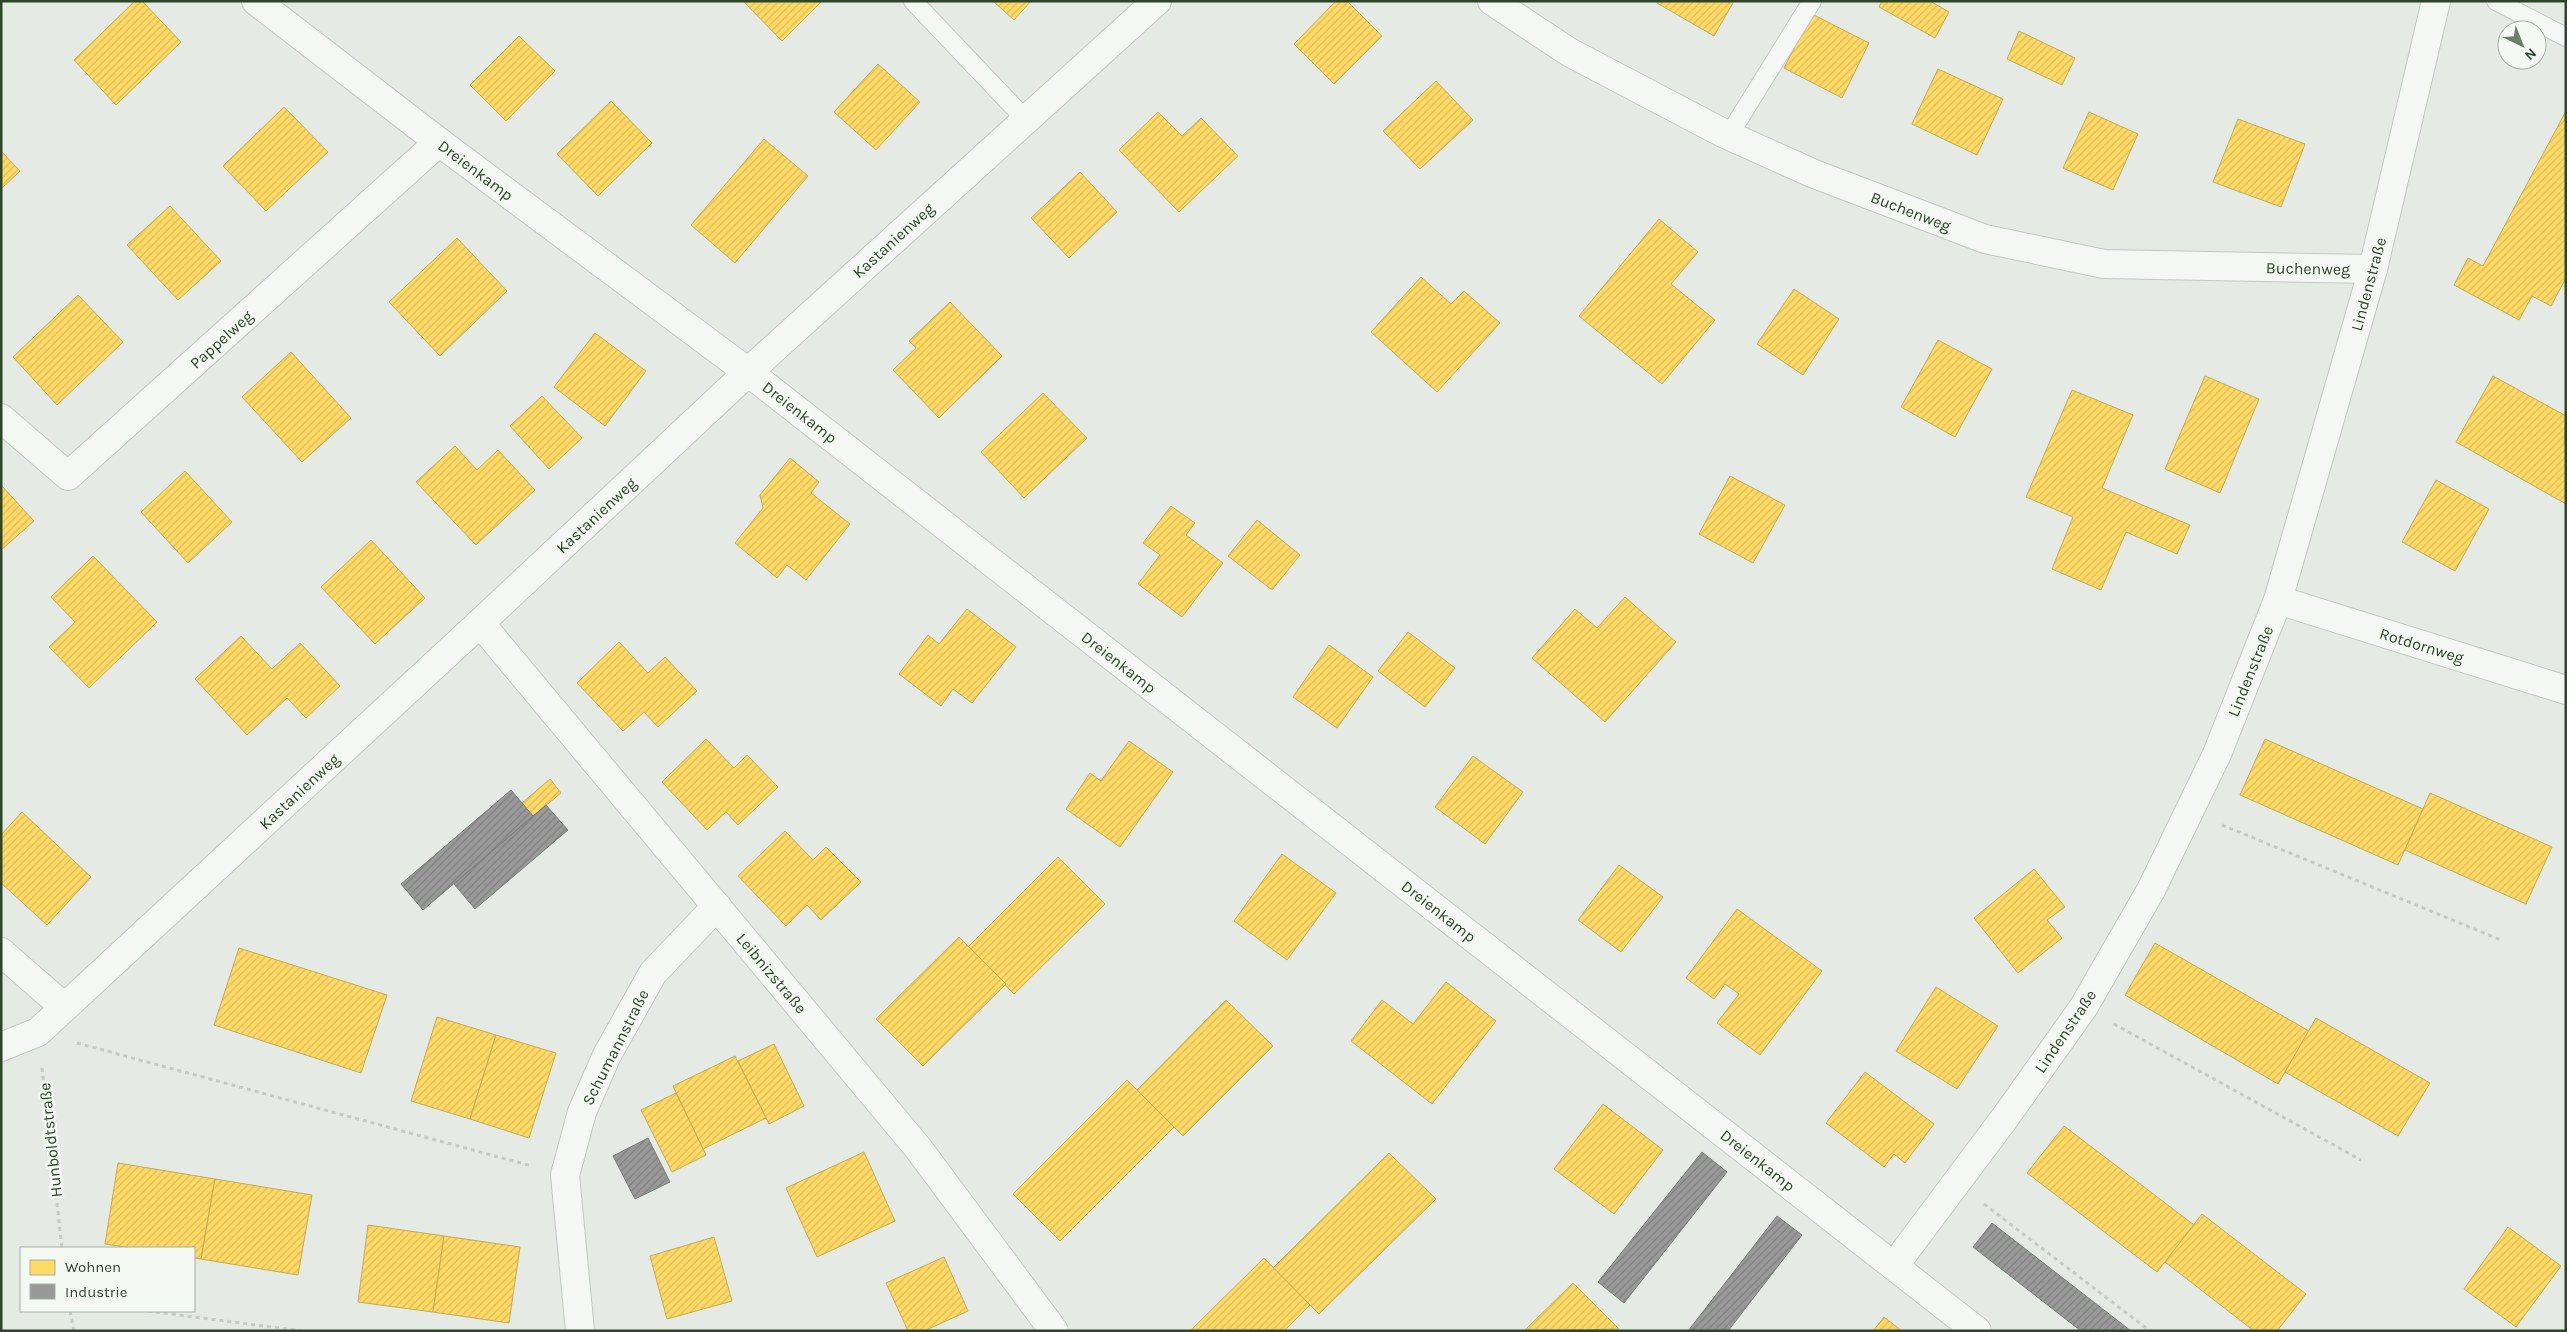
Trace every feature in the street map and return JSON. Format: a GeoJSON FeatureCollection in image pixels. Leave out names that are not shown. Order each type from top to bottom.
{"type":"FeatureCollection","features":[{"type":"Feature","properties":{"kind":"street","name":"Dreienkamp"},"geometry":{"type":"LineString","coordinates":[[256,1],[439,142],[748,372],[1976,1331]]}},
{"type":"Feature","properties":{"kind":"street","name":"Kastanienweg"},"geometry":{"type":"LineString","coordinates":[[38,1032],[748,372],[1157,1]]}},
{"type":"Feature","properties":{"kind":"street","name":"Buchenweg"},"geometry":{"type":"LineString","coordinates":[[1492,1],[1569,52],[1729,135],[1812,173],[1984,239],[2095,262],[2373,269]]}},
{"type":"Feature","properties":{"kind":"street","name":"Lindenstraße"},"geometry":{"type":"LineString","coordinates":[[1894,1266],[2083,1008],[2151,890],[2217,754],[2278,600],[2373,269],[2436,1]]}},
{"type":"Feature","properties":{"kind":"street","name":"Pappelweg"},"geometry":{"type":"LineString","coordinates":[[1,418],[68,476],[439,142]]}},
{"type":"Feature","properties":{"kind":"street","name":"Rotdornweg"},"geometry":{"type":"LineString","coordinates":[[2278,600],[2566,690]]}},
{"type":"Feature","properties":{"kind":"street","name":"Leibnizstraße"},"geometry":{"type":"LineString","coordinates":[[480,623],[918,1148],[1054,1331]]}},
{"type":"Feature","properties":{"kind":"street","name":"Schumannstraße"},"geometry":{"type":"LineString","coordinates":[[580,1331],[565,1175],[582,1112],[617,1038],[654,973],[716,906]]}},
{"type":"Feature","properties":{"kind":"street"},"geometry":{"type":"LineString","coordinates":[[1,952],[64,1007]]}},
{"type":"Feature","properties":{"kind":"street"},"geometry":{"type":"LineString","coordinates":[[1,1047],[38,1032]]}},
{"type":"Feature","properties":{"kind":"lane"},"geometry":{"type":"LineString","coordinates":[[913,1],[1026,120]]}},
{"type":"Feature","properties":{"kind":"lane"},"geometry":{"type":"LineString","coordinates":[[1729,135],[1812,1]]}},
{"type":"Feature","properties":{"kind":"lane"},"geometry":{"type":"LineString","coordinates":[[2496,1],[2566,37]]}},
{"type":"Feature","properties":{"kind":"path"},"geometry":{"type":"LineString","coordinates":[[2189,811],[2501,940]]}},
{"type":"Feature","properties":{"kind":"path"},"geometry":{"type":"LineString","coordinates":[[2083,1008],[2361,1160]]}},
{"type":"Feature","properties":{"kind":"path"},"geometry":{"type":"LineString","coordinates":[[38,1032],[565,1175]]}},
{"type":"Feature","properties":{"kind":"path","name":"Hunboldtstraße"},"geometry":{"type":"LineString","coordinates":[[38,1032],[62,1247]]}},
{"type":"Feature","properties":{"kind":"path"},"geometry":{"type":"LineString","coordinates":[[1956,1182],[2150,1331]]}},
{"type":"Feature","properties":{"kind":"path"},"geometry":{"type":"LineString","coordinates":[[70,1312],[74,1331]]}},
{"type":"Feature","properties":{"kind":"path"},"geometry":{"type":"LineString","coordinates":[[156,1312],[302,1331]]}},
{"type":"Feature","properties":{"kind":"building: Wohnen"},"geometry":{"type":"Polygon","coordinates":[[[135,1],[142,1],[181,42],[116,105],[74,60],[135,1]]]}},
{"type":"Feature","properties":{"kind":"building: Wohnen"},"geometry":{"type":"Polygon","coordinates":[[[743,1],[822,1],[782,41],[743,1]]]}},
{"type":"Feature","properties":{"kind":"building: Wohnen"},"geometry":{"type":"Polygon","coordinates":[[[993,1],[1031,1],[1014,20],[993,1]]]}},
{"type":"Feature","properties":{"kind":"building: Wohnen"},"geometry":{"type":"Polygon","coordinates":[[[1336,1],[1347,1],[1382,36],[1334,84],[1294,44],[1336,1]]]}},
{"type":"Feature","properties":{"kind":"building: Wohnen"},"geometry":{"type":"Polygon","coordinates":[[[1658,1],[1734,1],[1714,36],[1657,3],[1658,1]]]}},
{"type":"Feature","properties":{"kind":"building: Wohnen"},"geometry":{"type":"Polygon","coordinates":[[[1882,1],[1930,1],[1949,12],[1935,38],[1879,7],[1882,1]]]}},
{"type":"Feature","properties":{"kind":"building: Wohnen"},"geometry":{"type":"Polygon","coordinates":[[[1812,14],[1869,43],[1842,98],[1784,68],[1812,14]]]}},
{"type":"Feature","properties":{"kind":"building: Wohnen"},"geometry":{"type":"Polygon","coordinates":[[[2019,31],[2075,58],[2062,85],[2007,59],[2019,31]]]}},
{"type":"Feature","properties":{"kind":"building: Wohnen"},"geometry":{"type":"Polygon","coordinates":[[[519,36],[555,71],[506,121],[470,85],[519,36]]]}},
{"type":"Feature","properties":{"kind":"building: Wohnen"},"geometry":{"type":"Polygon","coordinates":[[[878,64],[920,102],[876,150],[834,112],[878,64]]]}},
{"type":"Feature","properties":{"kind":"building: Wohnen"},"geometry":{"type":"Polygon","coordinates":[[[1938,69],[2003,99],[1977,155],[1912,124],[1938,69]]]}},
{"type":"Feature","properties":{"kind":"building: Wohnen"},"geometry":{"type":"Polygon","coordinates":[[[1436,81],[1473,120],[1420,169],[1383,131],[1436,81]]]}},
{"type":"Feature","properties":{"kind":"building: Wohnen"},"geometry":{"type":"Polygon","coordinates":[[[611,101],[652,143],[598,196],[557,154],[611,101]]]}},
{"type":"Feature","properties":{"kind":"building: Wohnen"},"geometry":{"type":"Polygon","coordinates":[[[284,107],[328,152],[266,211],[223,166],[284,107]]]}},
{"type":"Feature","properties":{"kind":"building: Wohnen"},"geometry":{"type":"Polygon","coordinates":[[[2566,111],[2566,278],[2551,306],[2532,296],[2519,320],[2454,285],[2468,258],[2483,266],[2566,111]]]}},
{"type":"Feature","properties":{"kind":"building: Wohnen"},"geometry":{"type":"Polygon","coordinates":[[[1158,112],[1182,136],[1201,118],[1238,156],[1179,212],[1119,150],[1158,112]]]}},
{"type":"Feature","properties":{"kind":"building: Wohnen"},"geometry":{"type":"Polygon","coordinates":[[[2089,112],[2138,134],[2113,190],[2063,168],[2089,112]]]}},
{"type":"Feature","properties":{"kind":"building: Wohnen"},"geometry":{"type":"Polygon","coordinates":[[[2238,119],[2305,144],[2281,207],[2213,182],[2238,119]]]}},
{"type":"Feature","properties":{"kind":"building: Wohnen"},"geometry":{"type":"Polygon","coordinates":[[[764,139],[808,176],[735,263],[691,225],[764,139]]]}},
{"type":"Feature","properties":{"kind":"building: Wohnen"},"geometry":{"type":"Polygon","coordinates":[[[1,151],[20,171],[1,189],[1,151]]]}},
{"type":"Feature","properties":{"kind":"building: Wohnen"},"geometry":{"type":"Polygon","coordinates":[[[1080,172],[1117,212],[1069,258],[1031,218],[1080,172]]]}},
{"type":"Feature","properties":{"kind":"building: Wohnen"},"geometry":{"type":"Polygon","coordinates":[[[170,206],[221,261],[178,300],[127,245],[170,206]]]}},
{"type":"Feature","properties":{"kind":"building: Wohnen"},"geometry":{"type":"Polygon","coordinates":[[[1659,219],[1698,252],[1671,284],[1715,320],[1662,384],[1579,316],[1659,219]]]}},
{"type":"Feature","properties":{"kind":"building: Wohnen"},"geometry":{"type":"Polygon","coordinates":[[[457,238],[507,291],[440,356],[389,302],[457,238]]]}},
{"type":"Feature","properties":{"kind":"building: Wohnen"},"geometry":{"type":"Polygon","coordinates":[[[1421,277],[1451,304],[1464,291],[1500,323],[1437,392],[1371,332],[1421,277]]]}},
{"type":"Feature","properties":{"kind":"building: Wohnen"},"geometry":{"type":"Polygon","coordinates":[[[1794,289],[1839,319],[1803,375],[1757,344],[1794,289]]]}},
{"type":"Feature","properties":{"kind":"building: Wohnen"},"geometry":{"type":"Polygon","coordinates":[[[78,295],[123,342],[57,405],[13,357],[78,295]]]}},
{"type":"Feature","properties":{"kind":"building: Wohnen"},"geometry":{"type":"Polygon","coordinates":[[[950,302],[1002,356],[939,418],[893,370],[916,348],[909,341],[950,302]]]}},
{"type":"Feature","properties":{"kind":"building: Wohnen"},"geometry":{"type":"Polygon","coordinates":[[[595,333],[646,371],[605,426],[554,387],[595,333]]]}},
{"type":"Feature","properties":{"kind":"building: Wohnen"},"geometry":{"type":"Polygon","coordinates":[[[1938,340],[1992,369],[1955,437],[1901,407],[1938,340]]]}},
{"type":"Feature","properties":{"kind":"building: Wohnen"},"geometry":{"type":"Polygon","coordinates":[[[291,352],[351,418],[302,462],[242,397],[291,352]]]}},
{"type":"Feature","properties":{"kind":"building: Wohnen"},"geometry":{"type":"Polygon","coordinates":[[[2205,376],[2259,399],[2220,493],[2165,469],[2205,376]]]}},
{"type":"Feature","properties":{"kind":"building: Wohnen"},"geometry":{"type":"Polygon","coordinates":[[[2493,376],[2566,416],[2564,444],[2566,445],[2566,504],[2456,442],[2493,376]]]}},
{"type":"Feature","properties":{"kind":"building: Wohnen"},"geometry":{"type":"Polygon","coordinates":[[[2072,390],[2133,415],[2102,488],[2190,525],[2177,554],[2126,532],[2101,590],[2052,569],[2073,517],[2026,497],[2072,390]]]}},
{"type":"Feature","properties":{"kind":"building: Wohnen"},"geometry":{"type":"Polygon","coordinates":[[[1043,393],[1087,438],[1024,498],[981,452],[1043,393]]]}},
{"type":"Feature","properties":{"kind":"building: Wohnen"},"geometry":{"type":"Polygon","coordinates":[[[542,396],[582,438],[549,469],[510,426],[542,396]]]}},
{"type":"Feature","properties":{"kind":"building: Wohnen"},"geometry":{"type":"Polygon","coordinates":[[[455,446],[477,470],[498,450],[535,490],[476,545],[416,482],[455,446]]]}},
{"type":"Feature","properties":{"kind":"building: Wohnen"},"geometry":{"type":"Polygon","coordinates":[[[790,458],[819,482],[811,493],[850,524],[806,580],[787,565],[777,578],[735,543],[763,508],[760,495],[790,458]]]}},
{"type":"Feature","properties":{"kind":"building: Wohnen"},"geometry":{"type":"Polygon","coordinates":[[[185,471],[232,522],[188,563],[141,512],[185,471]]]}},
{"type":"Feature","properties":{"kind":"building: Wohnen"},"geometry":{"type":"Polygon","coordinates":[[[1730,476],[1785,505],[1753,563],[1699,534],[1730,476]]]}},
{"type":"Feature","properties":{"kind":"building: Wohnen"},"geometry":{"type":"Polygon","coordinates":[[[2436,480],[2489,509],[2455,571],[2402,542],[2436,480]]]}},
{"type":"Feature","properties":{"kind":"building: Wohnen"},"geometry":{"type":"Polygon","coordinates":[[[1,485],[34,521],[1,550],[1,485]]]}},
{"type":"Feature","properties":{"kind":"building: Wohnen"},"geometry":{"type":"Polygon","coordinates":[[[1171,506],[1195,523],[1186,535],[1223,563],[1182,617],[1138,584],[1160,555],[1143,543],[1171,506]]]}},
{"type":"Feature","properties":{"kind":"building: Wohnen"},"geometry":{"type":"Polygon","coordinates":[[[1257,520],[1300,555],[1272,590],[1228,556],[1257,520]]]}},
{"type":"Feature","properties":{"kind":"building: Wohnen"},"geometry":{"type":"Polygon","coordinates":[[[371,540],[425,598],[375,644],[321,587],[371,540]]]}},
{"type":"Feature","properties":{"kind":"building: Wohnen"},"geometry":{"type":"Polygon","coordinates":[[[93,556],[157,622],[89,688],[49,647],[75,622],[51,597],[93,556]]]}},
{"type":"Feature","properties":{"kind":"building: Wohnen"},"geometry":{"type":"Polygon","coordinates":[[[1625,597],[1676,642],[1605,722],[1532,658],[1575,609],[1597,628],[1625,597]]]}},
{"type":"Feature","properties":{"kind":"building: Wohnen"},"geometry":{"type":"Polygon","coordinates":[[[967,609],[1016,647],[972,703],[953,689],[941,706],[899,674],[928,635],[939,644],[967,609]]]}},
{"type":"Feature","properties":{"kind":"building: Wohnen"},"geometry":{"type":"Polygon","coordinates":[[[1408,632],[1455,668],[1425,707],[1378,671],[1408,632]]]}},
{"type":"Feature","properties":{"kind":"building: Wohnen"},"geometry":{"type":"Polygon","coordinates":[[[241,636],[272,669],[300,643],[340,686],[306,718],[287,698],[247,735],[195,679],[241,636]]]}},
{"type":"Feature","properties":{"kind":"building: Wohnen"},"geometry":{"type":"Polygon","coordinates":[[[619,642],[648,673],[665,657],[697,691],[658,727],[644,712],[623,731],[577,683],[619,642]]]}},
{"type":"Feature","properties":{"kind":"building: Wohnen"},"geometry":{"type":"Polygon","coordinates":[[[1329,645],[1373,677],[1337,728],[1293,697],[1329,645]]]}},
{"type":"Feature","properties":{"kind":"building: Wohnen"},"geometry":{"type":"Polygon","coordinates":[[[706,739],[734,768],[747,755],[778,787],[738,825],[726,812],[707,830],[662,782],[706,739]]]}},
{"type":"Feature","properties":{"kind":"building: Wohnen"},"geometry":{"type":"Polygon","coordinates":[[[2265,739],[2423,809],[2398,865],[2240,795],[2265,739]]]}},
{"type":"Feature","properties":{"kind":"building: Wohnen"},"geometry":{"type":"Polygon","coordinates":[[[1129,741],[1173,772],[1120,847],[1066,809],[1090,773],[1101,781],[1129,741]]]}},
{"type":"Feature","properties":{"kind":"building: Wohnen"},"geometry":{"type":"Polygon","coordinates":[[[1473,756],[1523,792],[1485,844],[1435,807],[1473,756]]]}},
{"type":"Feature","properties":{"kind":"building: Wohnen"},"geometry":{"type":"Polygon","coordinates":[[[550,779],[561,793],[533,816],[522,803],[550,779]]]}},
{"type":"Feature","properties":{"kind":"building: Wohnen"},"geometry":{"type":"Polygon","coordinates":[[[2430,793],[2552,847],[2526,904],[2405,850],[2430,793]]]}},
{"type":"Feature","properties":{"kind":"building: Wohnen"},"geometry":{"type":"Polygon","coordinates":[[[22,812],[91,877],[47,925],[1,883],[1,835],[22,812]]]}},
{"type":"Feature","properties":{"kind":"building: Wohnen"},"geometry":{"type":"Polygon","coordinates":[[[785,831],[813,860],[826,847],[861,882],[821,920],[807,905],[786,926],[738,876],[785,831]]]}},
{"type":"Feature","properties":{"kind":"building: Wohnen"},"geometry":{"type":"Polygon","coordinates":[[[1282,854],[1336,893],[1287,960],[1234,921],[1282,854]]]}},
{"type":"Feature","properties":{"kind":"building: Wohnen"},"geometry":{"type":"Polygon","coordinates":[[[1058,857],[1105,904],[1014,994],[968,947],[1058,857]]]}},
{"type":"Feature","properties":{"kind":"building: Wohnen"},"geometry":{"type":"Polygon","coordinates":[[[1619,865],[1663,897],[1621,952],[1578,920],[1619,865]]]}},
{"type":"Feature","properties":{"kind":"building: Wohnen"},"geometry":{"type":"Polygon","coordinates":[[[2034,869],[2065,907],[2047,920],[2062,938],[2018,973],[1974,918],[2034,869]]]}},
{"type":"Feature","properties":{"kind":"building: Wohnen"},"geometry":{"type":"Polygon","coordinates":[[[1737,909],[1822,971],[1760,1055],[1717,1023],[1739,994],[1725,984],[1714,999],[1686,978],[1737,909]]]}},
{"type":"Feature","properties":{"kind":"building: Wohnen"},"geometry":{"type":"Polygon","coordinates":[[[959,937],[1006,984],[923,1066],[876,1019],[959,937]]]}},
{"type":"Feature","properties":{"kind":"building: Wohnen"},"geometry":{"type":"Polygon","coordinates":[[[2155,943],[2309,1031],[2278,1084],[2125,995],[2155,943]]]}},
{"type":"Feature","properties":{"kind":"building: Wohnen"},"geometry":{"type":"Polygon","coordinates":[[[239,948],[387,995],[361,1073],[214,1025],[239,948]]]}},
{"type":"Feature","properties":{"kind":"building: Wohnen"},"geometry":{"type":"Polygon","coordinates":[[[1446,982],[1496,1021],[1432,1104],[1351,1041],[1382,1000],[1413,1024],[1446,982]]]}},
{"type":"Feature","properties":{"kind":"building: Wohnen"},"geometry":{"type":"Polygon","coordinates":[[[1936,987],[1998,1026],[1957,1089],[1896,1051],[1936,987]]]}},
{"type":"Feature","properties":{"kind":"building: Wohnen"},"geometry":{"type":"Polygon","coordinates":[[[1226,1000],[1273,1046],[1183,1136],[1137,1090],[1226,1000]]]}},
{"type":"Feature","properties":{"kind":"building: Wohnen"},"geometry":{"type":"Polygon","coordinates":[[[437,1017],[496,1035],[470,1119],[411,1101],[437,1017]]]}},
{"type":"Feature","properties":{"kind":"building: Wohnen"},"geometry":{"type":"Polygon","coordinates":[[[2316,1018],[2430,1083],[2398,1136],[2285,1072],[2316,1018]]]}},
{"type":"Feature","properties":{"kind":"building: Wohnen"},"geometry":{"type":"Polygon","coordinates":[[[496,1035],[556,1053],[529,1138],[470,1119],[496,1035]]]}},
{"type":"Feature","properties":{"kind":"building: Wohnen"},"geometry":{"type":"Polygon","coordinates":[[[774,1044],[804,1106],[769,1124],[738,1061],[774,1044]]]}},
{"type":"Feature","properties":{"kind":"building: Wohnen"},"geometry":{"type":"Polygon","coordinates":[[[735,1056],[766,1118],[703,1149],[673,1086],[735,1056]]]}},
{"type":"Feature","properties":{"kind":"building: Wohnen"},"geometry":{"type":"Polygon","coordinates":[[[1865,1072],[1934,1124],[1905,1163],[1894,1154],[1884,1167],[1826,1123],[1865,1072]]]}},
{"type":"Feature","properties":{"kind":"building: Wohnen"},"geometry":{"type":"Polygon","coordinates":[[[1127,1080],[1174,1127],[1060,1241],[1013,1194],[1127,1080]]]}},
{"type":"Feature","properties":{"kind":"building: Wohnen"},"geometry":{"type":"Polygon","coordinates":[[[676,1093],[706,1155],[672,1172],[641,1110],[676,1093]]]}},
{"type":"Feature","properties":{"kind":"building: Wohnen"},"geometry":{"type":"Polygon","coordinates":[[[1603,1104],[1663,1150],[1614,1214],[1554,1169],[1603,1104]]]}},
{"type":"Feature","properties":{"kind":"building: Wohnen"},"geometry":{"type":"Polygon","coordinates":[[[2064,1126],[2194,1225],[2157,1272],[2027,1173],[2064,1126]]]}},
{"type":"Feature","properties":{"kind":"building: Wohnen"},"geometry":{"type":"Polygon","coordinates":[[[864,1152],[895,1221],[817,1257],[786,1188],[864,1152]]]}},
{"type":"Feature","properties":{"kind":"building: Wohnen"},"geometry":{"type":"Polygon","coordinates":[[[1389,1153],[1436,1199],[1319,1314],[1273,1268],[1389,1153]]]}},
{"type":"Feature","properties":{"kind":"building: Wohnen"},"geometry":{"type":"Polygon","coordinates":[[[118,1163],[215,1179],[201,1259],[195,1258],[195,1247],[125,1247],[105,1244],[118,1163]]]}},
{"type":"Feature","properties":{"kind":"building: Wohnen"},"geometry":{"type":"Polygon","coordinates":[[[215,1179],[312,1195],[298,1275],[201,1259],[215,1179]]]}},
{"type":"Feature","properties":{"kind":"building: Wohnen"},"geometry":{"type":"Polygon","coordinates":[[[2202,1214],[2306,1294],[2277,1331],[2254,1331],[2165,1262],[2202,1214]]]}},
{"type":"Feature","properties":{"kind":"building: Wohnen"},"geometry":{"type":"Polygon","coordinates":[[[368,1225],[444,1236],[433,1312],[358,1302],[368,1225]]]}},
{"type":"Feature","properties":{"kind":"building: Wohnen"},"geometry":{"type":"Polygon","coordinates":[[[2508,1227],[2561,1266],[2516,1327],[2464,1289],[2508,1227]]]}},
{"type":"Feature","properties":{"kind":"building: Wohnen"},"geometry":{"type":"Polygon","coordinates":[[[444,1236],[520,1247],[509,1323],[433,1312],[444,1236]]]}},
{"type":"Feature","properties":{"kind":"building: Wohnen"},"geometry":{"type":"Polygon","coordinates":[[[714,1237],[732,1301],[667,1319],[650,1256],[714,1237]]]}},
{"type":"Feature","properties":{"kind":"building: Wohnen"},"geometry":{"type":"Polygon","coordinates":[[[944,1257],[968,1311],[924,1331],[908,1331],[886,1283],[944,1257]]]}},
{"type":"Feature","properties":{"kind":"building: Wohnen"},"geometry":{"type":"Polygon","coordinates":[[[1264,1258],[1310,1305],[1284,1331],[1190,1331],[1264,1258]]]}},
{"type":"Feature","properties":{"kind":"building: Wohnen"},"geometry":{"type":"Polygon","coordinates":[[[1573,1283],[1619,1329],[1524,1331],[1573,1283]]]}},
{"type":"Feature","properties":{"kind":"building: Wohnen"},"geometry":{"type":"Polygon","coordinates":[[[1884,1317],[1902,1331],[1873,1331],[1884,1317]]]}},
{"type":"Feature","properties":{"kind":"building: Industrie"},"geometry":{"type":"Polygon","coordinates":[[[511,790],[533,816],[423,910],[401,884],[511,790]]]}},
{"type":"Feature","properties":{"kind":"building: Industrie"},"geometry":{"type":"Polygon","coordinates":[[[546,805],[568,830],[475,909],[454,884],[546,805]]]}},
{"type":"Feature","properties":{"kind":"building: Industrie"},"geometry":{"type":"Polygon","coordinates":[[[648,1138],[670,1182],[635,1199],[613,1156],[648,1138]]]}},
{"type":"Feature","properties":{"kind":"building: Industrie"},"geometry":{"type":"Polygon","coordinates":[[[1702,1152],[1727,1172],[1624,1303],[1598,1282],[1702,1152]]]}},
{"type":"Feature","properties":{"kind":"building: Industrie"},"geometry":{"type":"Polygon","coordinates":[[[1777,1216],[1802,1235],[1728,1331],[1688,1331],[1777,1216]]]}},
{"type":"Feature","properties":{"kind":"building: Industrie"},"geometry":{"type":"Polygon","coordinates":[[[1992,1223],[2131,1331],[2081,1331],[1973,1247],[1992,1223]]]}}]}
